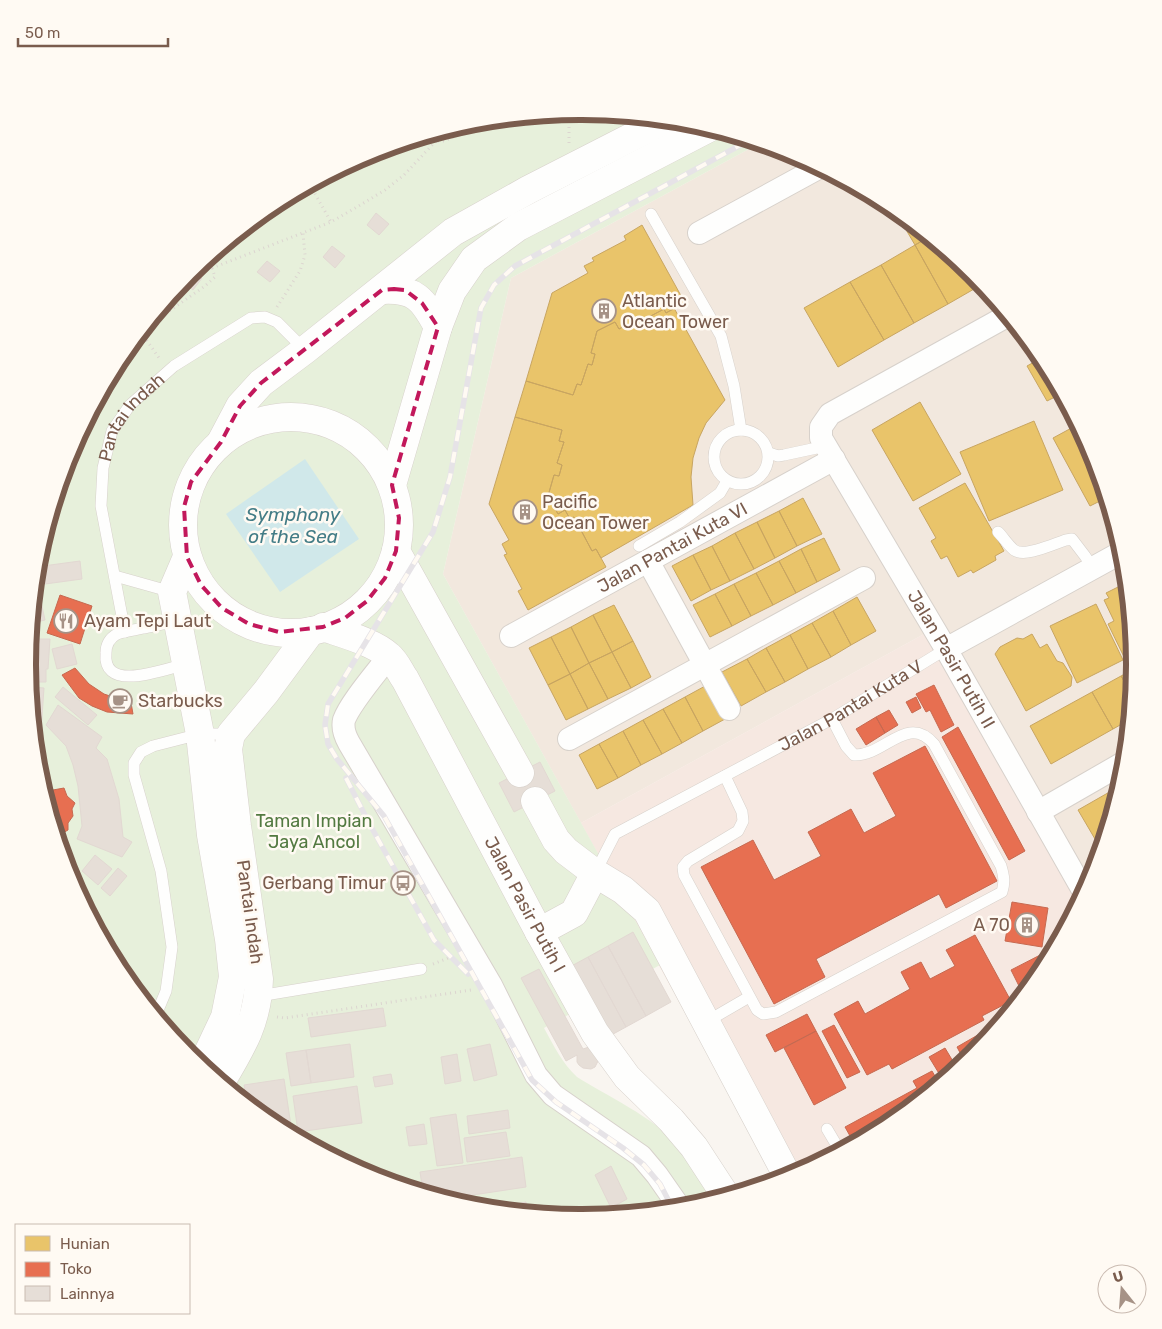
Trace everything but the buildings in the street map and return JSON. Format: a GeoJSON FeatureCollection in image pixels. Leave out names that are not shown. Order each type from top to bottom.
{"type":"FeatureCollection","features":[{"type":"Feature","properties":{"kind":"street"},"geometry":{"type":"LineString","coordinates":[[221,442],[240,406],[260,383],[382,290],[453,232],[528,190],[657,125]]}},
{"type":"Feature","properties":{"kind":"street"},"geometry":{"type":"LineString","coordinates":[[392,485],[438,327],[452,291],[474,259],[518,227],[700,133]]}},
{"type":"Feature","properties":{"kind":"street"},"geometry":{"type":"LineString","coordinates":[[699,233],[812,171]]}},
{"type":"Feature","properties":{"kind":"street"},"geometry":{"type":"LineString","coordinates":[[382,290],[405,290],[413,294],[429,311],[438,327]]}},
{"type":"Feature","properties":{"kind":"street","name":"Jalan Pantai Kuta VI"},"geometry":{"type":"LineString","coordinates":[[511,636],[827,444],[830,414],[1002,319]]}},
{"type":"Feature","properties":{"kind":"street"},"geometry":{"type":"LineString","coordinates":[[274,418],[303,418],[332,424],[357,439],[377,460],[392,485],[399,518],[396,551],[385,578],[367,601],[345,618],[317,629],[279,632],[249,624],[222,608],[201,585],[187,557],[182,532],[184,507],[191,482],[204,460],[221,442],[246,426],[274,418]]}},
{"type":"Feature","properties":{"kind":"street","name":"Jalan Pasir Putih II"},"geometry":{"type":"LineString","coordinates":[[827,444],[946,648],[1079,884]]}},
{"type":"Feature","properties":{"kind":"street"},"geometry":{"type":"LineString","coordinates":[[396,551],[520,772]]}},
{"type":"Feature","properties":{"kind":"street"},"geometry":{"type":"LineString","coordinates":[[644,554],[729,709]]}},
{"type":"Feature","properties":{"kind":"street","name":"Jalan Pantai Kuta V"},"geometry":{"type":"LineString","coordinates":[[946,648],[1115,556]]}},
{"type":"Feature","properties":{"kind":"street"},"geometry":{"type":"LineString","coordinates":[[172,592],[187,557]]}},
{"type":"Feature","properties":{"kind":"street"},"geometry":{"type":"LineString","coordinates":[[568,740],[864,578]]}},
{"type":"Feature","properties":{"kind":"street","name":"Pantai Indah"},"geometry":{"type":"LineString","coordinates":[[172,592],[200,734],[210,835],[229,938],[233,978],[225,1017],[205,1058]]}},
{"type":"Feature","properties":{"kind":"street"},"geometry":{"type":"LineString","coordinates":[[231,734],[317,629]]}},
{"type":"Feature","properties":{"kind":"street","name":"Jalan Pasir Putih I"},"geometry":{"type":"LineString","coordinates":[[317,629],[366,642],[389,656],[406,679],[539,932],[595,1033],[627,1077],[671,1120],[694,1147],[723,1191]]}},
{"type":"Feature","properties":{"kind":"street"},"geometry":{"type":"LineString","coordinates":[[389,656],[352,705],[344,721],[344,733],[491,985],[536,1075],[553,1094],[640,1156],[657,1175],[675,1201]]}},
{"type":"Feature","properties":{"kind":"street","name":"Pantai Indah"},"geometry":{"type":"LineString","coordinates":[[225,1076],[239,1053],[254,1020],[260,979],[229,759],[228,749],[231,734]]}},
{"type":"Feature","properties":{"kind":"street"},"geometry":{"type":"LineString","coordinates":[[1038,812],[1116,767]]}},
{"type":"Feature","properties":{"kind":"street"},"geometry":{"type":"LineString","coordinates":[[535,802],[556,840],[566,851],[595,873],[623,890],[647,911],[784,1170]]}},
{"type":"Feature","properties":{"kind":"street"},"geometry":{"type":"LineString","coordinates":[[539,932],[574,914],[595,873]]}},
{"type":"Feature","properties":{"kind":"lane"},"geometry":{"type":"LineString","coordinates":[[651,214],[721,336],[734,386],[741,430]]}},
{"type":"Feature","properties":{"kind":"lane","name":"Pantai Indah"},"geometry":{"type":"LineString","coordinates":[[125,632],[101,506],[103,468],[112,430],[130,405],[168,371],[251,318],[265,317],[270,319]]}},
{"type":"Feature","properties":{"kind":"lane"},"geometry":{"type":"LineString","coordinates":[[270,319],[277,322],[305,350]]}},
{"type":"Feature","properties":{"kind":"lane"},"geometry":{"type":"LineString","coordinates":[[741,430],[756,434],[766,445],[769,453],[766,470],[760,477],[753,482],[735,484],[727,481],[720,475],[714,459],[718,442],[732,431],[741,430]]}},
{"type":"Feature","properties":{"kind":"lane"},"geometry":{"type":"LineString","coordinates":[[769,453],[778,456],[827,444]]}},
{"type":"Feature","properties":{"kind":"lane"},"geometry":{"type":"LineString","coordinates":[[644,554],[680,522],[720,494],[727,481]]}},
{"type":"Feature","properties":{"kind":"lane"},"geometry":{"type":"LineString","coordinates":[[998,532],[1014,550],[1020,553],[1028,553],[1066,540],[1072,540],[1093,568]]}},
{"type":"Feature","properties":{"kind":"lane"},"geometry":{"type":"LineString","coordinates":[[115,576],[172,592]]}},
{"type":"Feature","properties":{"kind":"lane"},"geometry":{"type":"LineString","coordinates":[[177,621],[117,635],[110,640],[107,646],[106,661],[114,672],[120,676],[130,678],[186,664]]}},
{"type":"Feature","properties":{"kind":"lane","name":"Jalan Pantai Kuta V"},"geometry":{"type":"LineString","coordinates":[[595,873],[615,834],[832,719],[946,648]]}},
{"type":"Feature","properties":{"kind":"lane"},"geometry":{"type":"LineString","coordinates":[[724,776],[742,812],[743,821],[738,832],[688,861],[683,867],[684,875],[749,997],[757,1010],[763,1014],[776,1012],[1002,892],[1004,875],[1001,866],[934,744],[927,736],[919,732],[908,733],[870,752],[854,755],[846,746],[832,719]]}},
{"type":"Feature","properties":{"kind":"lane"},"geometry":{"type":"LineString","coordinates":[[159,1008],[166,991],[172,947],[162,871],[134,775],[134,763],[141,752],[153,746],[200,734],[231,734]]}},
{"type":"Feature","properties":{"kind":"lane"},"geometry":{"type":"LineString","coordinates":[[257,1005],[421,969]]}},
{"type":"Feature","properties":{"kind":"lane"},"geometry":{"type":"LineString","coordinates":[[706,1022],[749,997]]}},
{"type":"Feature","properties":{"kind":"lane"},"geometry":{"type":"LineString","coordinates":[[827,1130],[836,1145]]}},
{"type":"Feature","properties":{"kind":"path"},"geometry":{"type":"LineString","coordinates":[[163,316],[215,277],[212,268],[331,222],[385,190],[404,176],[436,141],[444,142],[466,132]]}},
{"type":"Feature","properties":{"kind":"path"},"geometry":{"type":"LineString","coordinates":[[313,191],[331,222]]}},
{"type":"Feature","properties":{"kind":"path"},"geometry":{"type":"LineString","coordinates":[[270,319],[300,271],[305,255],[303,233]]}},
{"type":"Feature","properties":{"kind":"path"},"geometry":{"type":"LineString","coordinates":[[145,338],[168,371]]}},
{"type":"Feature","properties":{"kind":"path"},"geometry":{"type":"LineString","coordinates":[[421,969],[470,949]]}},
{"type":"Feature","properties":{"kind":"path"},"geometry":{"type":"LineString","coordinates":[[257,1005],[285,1018],[481,989],[491,985]]}},
{"type":"Feature","properties":{"kind":"highlighted area"},"geometry":{"type":"Polygon","coordinates":[[[394,289],[405,290],[422,303],[438,327],[392,485],[399,518],[396,551],[385,578],[367,601],[345,618],[323,627],[279,632],[249,624],[222,608],[201,585],[187,557],[184,507],[191,482],[221,442],[240,406],[261,383],[382,290],[394,289]]]}},
{"type":"Feature","properties":{"kind":"shaded area"},"geometry":{"type":"Polygon","coordinates":[[[752,148],[789,161],[822,176],[884,212],[913,232],[940,255],[991,305],[1034,362],[1070,424],[1097,489],[1115,558],[1121,593],[1126,665],[1121,736],[1115,771],[1097,840],[1076,892],[924,634],[581,823],[443,574],[511,278],[752,148]]]}},
{"type":"Feature","properties":{"kind":"shaded area"},"geometry":{"type":"Polygon","coordinates":[[[924,634],[1076,892],[1053,937],[1034,967],[991,1024],[966,1050],[913,1097],[884,1117],[822,1153],[773,1174],[581,823],[924,634]]]}},
{"type":"Feature","properties":{"kind":"green space","name":"Taman Impian Jaya Ancol"},"geometry":{"type":"Polygon","coordinates":[[[545,121],[617,121],[687,130],[752,148],[511,278],[443,574],[660,965],[544,1028],[563,1060],[577,1077],[629,1107],[667,1134],[697,1170],[713,1193],[652,1205],[617,1208],[545,1208],[510,1205],[440,1191],[406,1180],[373,1168],[309,1136],[249,1097],[222,1074],[171,1024],[149,996],[109,937],[92,905],[65,840],[55,805],[41,736],[37,700],[37,629],[41,593],[47,558],[65,489],[92,424],[109,392],[128,362],[171,305],[196,279],[249,232],[278,212],[340,176],[373,161],[440,138],[510,124],[545,121]]]}},
{"type":"Feature","properties":{"kind":"water","name":"Symphony of the Sea"},"geometry":{"type":"Polygon","coordinates":[[[305,459],[359,539],[280,592],[226,514],[305,459]]]}},
{"type":"Feature","properties":{"kind":"railway"},"geometry":{"type":"LineString","coordinates":[[669,1202],[660,1184],[644,1165],[623,1148],[556,1102],[532,1080],[384,816],[337,759],[328,744],[325,725],[328,704],[433,532],[450,477],[481,308],[494,285],[515,266],[742,144]]}},
{"type":"Feature","properties":{"kind":"railway"},"geometry":{"type":"LineString","coordinates":[[346,778],[434,940],[468,974]]}},
{"type":"Feature","properties":{"kind":"place","name":"Atlantic Ocean Tower"},"geometry":{"type":"Point","coordinates":[604,311]}},
{"type":"Feature","properties":{"kind":"place","name":"Pacific Ocean Tower"},"geometry":{"type":"Point","coordinates":[525,512]}},
{"type":"Feature","properties":{"kind":"place","name":"Ayam Tepi Laut"},"geometry":{"type":"Point","coordinates":[66,621]}},
{"type":"Feature","properties":{"kind":"place","name":"Starbucks"},"geometry":{"type":"Point","coordinates":[120,701]}},
{"type":"Feature","properties":{"kind":"place","name":"Gerbang Timur"},"geometry":{"type":"Point","coordinates":[403,883]}},
{"type":"Feature","properties":{"kind":"place","name":"A 70"},"geometry":{"type":"Point","coordinates":[1027,925]}}]}
